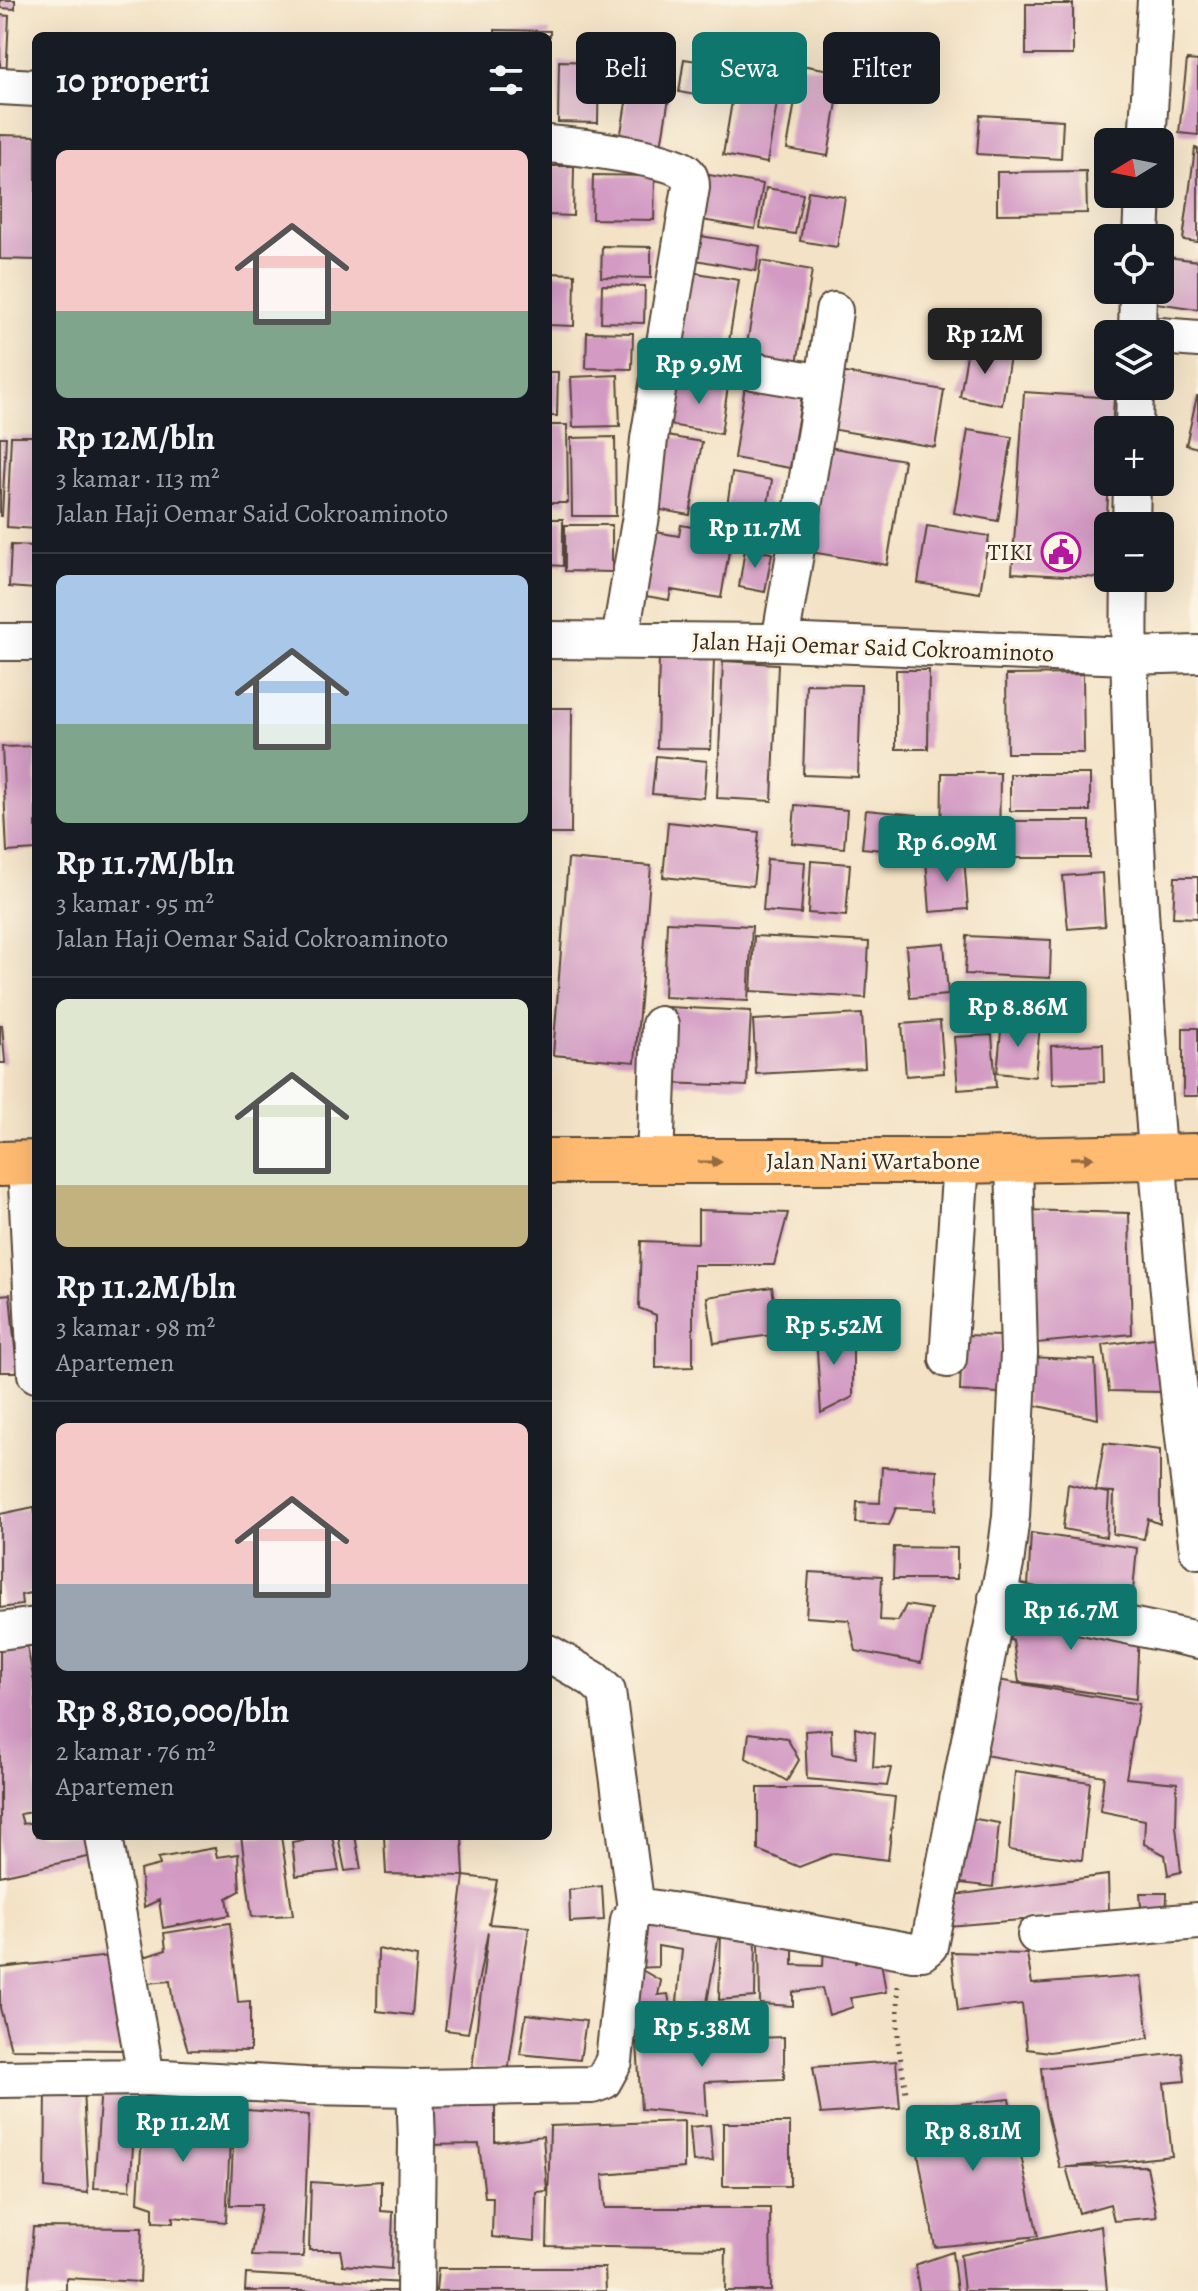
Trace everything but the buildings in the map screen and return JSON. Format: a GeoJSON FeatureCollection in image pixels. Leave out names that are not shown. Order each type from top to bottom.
{"type":"FeatureCollection","features":[{"type":"Feature","properties":{"kind":"main road","name":"Jalan Nani Wartabone"},"geometry":{"type":"LineString","coordinates":[[552,1161],[961,1161],[1177,1157]]}},
{"type":"Feature","properties":{"kind":"street"},"geometry":{"type":"LineString","coordinates":[[1148,128],[1156,0]]}},
{"type":"Feature","properties":{"kind":"street"},"geometry":{"type":"LineString","coordinates":[[0,86],[32,88]]}},
{"type":"Feature","properties":{"kind":"street"},"geometry":{"type":"LineString","coordinates":[[552,145],[654,160],[683,170],[690,178],[620,640]]}},
{"type":"Feature","properties":{"kind":"street"},"geometry":{"type":"LineString","coordinates":[[780,642],[834,311]]}},
{"type":"Feature","properties":{"kind":"street"},"geometry":{"type":"LineString","coordinates":[[1174,337],[1198,339]]}},
{"type":"Feature","properties":{"kind":"street"},"geometry":{"type":"LineString","coordinates":[[753,371],[824,383]]}},
{"type":"Feature","properties":{"kind":"street"},"geometry":{"type":"LineString","coordinates":[[1130,592],[1128,656],[1139,892],[1177,1157],[1198,1550]]}},
{"type":"Feature","properties":{"kind":"street","name":"Jalan Haji Oemar Said Cokroaminoto"},"geometry":{"type":"LineString","coordinates":[[552,640],[780,642],[1128,656],[1198,654]]}},
{"type":"Feature","properties":{"kind":"street"},"geometry":{"type":"LineString","coordinates":[[0,642],[32,642]]}},
{"type":"Feature","properties":{"kind":"street"},"geometry":{"type":"LineString","coordinates":[[655,1162],[660,1025]]}},
{"type":"Feature","properties":{"kind":"street"},"geometry":{"type":"LineString","coordinates":[[636,1909],[658,1908],[906,1950],[922,1952],[929,1946],[1005,1564],[1011,1516],[1019,1353],[1014,1160]]}},
{"type":"Feature","properties":{"kind":"street"},"geometry":{"type":"LineString","coordinates":[[948,1359],[961,1161]]}},
{"type":"Feature","properties":{"kind":"street"},"geometry":{"type":"LineString","coordinates":[[21,1163],[32,1318]]}},
{"type":"Feature","properties":{"kind":"street"},"geometry":{"type":"LineString","coordinates":[[997,1598],[1198,1640]]}},
{"type":"Feature","properties":{"kind":"street"},"geometry":{"type":"LineString","coordinates":[[0,1631],[32,1627]]}},
{"type":"Feature","properties":{"kind":"street"},"geometry":{"type":"LineString","coordinates":[[0,2079],[146,2077],[306,2086],[415,2088],[592,2085],[603,2081],[614,2061],[629,1920],[636,1909],[607,1692],[593,1679],[552,1655]]}},
{"type":"Feature","properties":{"kind":"street"},"geometry":{"type":"LineString","coordinates":[[105,1840],[146,2077]]}},
{"type":"Feature","properties":{"kind":"street"},"geometry":{"type":"LineString","coordinates":[[1036,1935],[1198,1921]]}},
{"type":"Feature","properties":{"kind":"street"},"geometry":{"type":"LineString","coordinates":[[415,2088],[415,2291]]}},
{"type":"Feature","properties":{"kind":"path"},"geometry":{"type":"LineString","coordinates":[[906,1950],[898,1975],[897,2008],[898,2042],[906,2093]]}},
{"type":"Feature","properties":{"kind":"place","name":"TIKI"},"geometry":{"type":"Point","coordinates":[1061,552]}}]}
